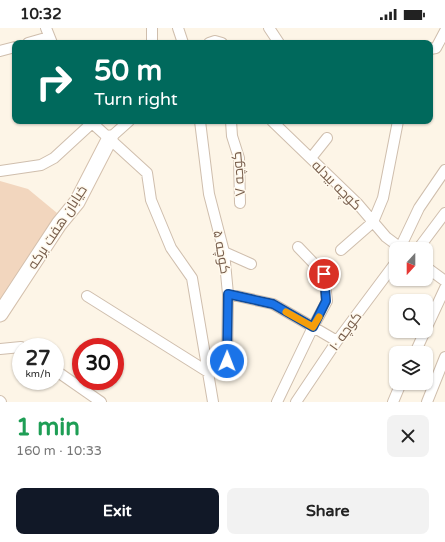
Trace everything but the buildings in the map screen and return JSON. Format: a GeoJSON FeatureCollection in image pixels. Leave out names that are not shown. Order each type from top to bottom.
{"type":"FeatureCollection","features":[{"type":"Feature","properties":{"kind":"street"},"geometry":{"type":"LineString","coordinates":[[152,28],[152,40]]}},
{"type":"Feature","properties":{"kind":"street"},"geometry":{"type":"LineString","coordinates":[[178,28],[182,40]]}},
{"type":"Feature","properties":{"kind":"street"},"geometry":{"type":"LineString","coordinates":[[269,28],[277,40]]}},
{"type":"Feature","properties":{"kind":"street"},"geometry":{"type":"LineString","coordinates":[[437,49],[445,31]]}},
{"type":"Feature","properties":{"kind":"street"},"geometry":{"type":"LineString","coordinates":[[37,40],[49,36]]}},
{"type":"Feature","properties":{"kind":"street"},"geometry":{"type":"LineString","coordinates":[[0,51],[12,48]]}},
{"type":"Feature","properties":{"kind":"street"},"geometry":{"type":"LineString","coordinates":[[0,172],[41,165],[54,158],[89,124]]}},
{"type":"Feature","properties":{"kind":"street"},"geometry":{"type":"LineString","coordinates":[[93,124],[147,173],[150,200],[171,248],[192,278],[213,402]]}},
{"type":"Feature","properties":{"kind":"street"},"geometry":{"type":"LineString","coordinates":[[110,138],[126,124]]}},
{"type":"Feature","properties":{"kind":"street","name":"کوچه ۵"},"geometry":{"type":"LineString","coordinates":[[200,124],[210,194],[224,252],[228,294],[227,361],[205,354]]}},
{"type":"Feature","properties":{"kind":"street","name":"کوچه ۷"},"geometry":{"type":"LineString","coordinates":[[231,124],[232,136],[239,158],[240,203]]}},
{"type":"Feature","properties":{"kind":"street","name":"کوچه بیدله"},"geometry":{"type":"LineString","coordinates":[[275,124],[357,203],[386,237],[392,242]]}},
{"type":"Feature","properties":{"kind":"street"},"geometry":{"type":"LineString","coordinates":[[341,250],[373,222],[383,198],[397,124]]}},
{"type":"Feature","properties":{"kind":"street","name":"خیابان هفت برکه"},"geometry":{"type":"LineString","coordinates":[[0,314],[59,224],[77,202],[110,138]]}},
{"type":"Feature","properties":{"kind":"street"},"geometry":{"type":"LineString","coordinates":[[311,158],[327,138]]}},
{"type":"Feature","properties":{"kind":"street"},"geometry":{"type":"LineString","coordinates":[[404,242],[419,208],[445,170]]}},
{"type":"Feature","properties":{"kind":"street"},"geometry":{"type":"LineString","coordinates":[[423,242],[445,213]]}},
{"type":"Feature","properties":{"kind":"street"},"geometry":{"type":"LineString","coordinates":[[277,402],[326,301],[324,274],[298,247]]}},
{"type":"Feature","properties":{"kind":"street"},"geometry":{"type":"LineString","coordinates":[[224,252],[251,264]]}},
{"type":"Feature","properties":{"kind":"street","name":"کوچه ۱۰"},"geometry":{"type":"LineString","coordinates":[[296,402],[337,341],[389,271]]}},
{"type":"Feature","properties":{"kind":"street"},"geometry":{"type":"LineString","coordinates":[[433,272],[445,281]]}},
{"type":"Feature","properties":{"kind":"street"},"geometry":{"type":"LineString","coordinates":[[433,315],[445,288]]}},
{"type":"Feature","properties":{"kind":"street"},"geometry":{"type":"LineString","coordinates":[[228,294],[273,304],[337,341]]}},
{"type":"Feature","properties":{"kind":"street"},"geometry":{"type":"LineString","coordinates":[[88,296],[208,372]]}},
{"type":"Feature","properties":{"kind":"street"},"geometry":{"type":"LineString","coordinates":[[0,349],[12,348]]}},
{"type":"Feature","properties":{"kind":"street"},"geometry":{"type":"LineString","coordinates":[[427,402],[445,357]]}},
{"type":"Feature","properties":{"kind":"street"},"geometry":{"type":"LineString","coordinates":[[64,376],[101,402]]}},
{"type":"Feature","properties":{"kind":"street"},"geometry":{"type":"LineString","coordinates":[[393,402],[398,390]]}},
{"type":"Feature","properties":{"kind":"slow traffic"},"geometry":{"type":"LineString","coordinates":[[286,312],[313,327],[319,317]]}},
{"type":"Feature","properties":{"kind":"route"},"geometry":{"type":"LineString","coordinates":[[227,361],[228,294],[273,304],[313,327],[326,301],[324,274]]}}]}
